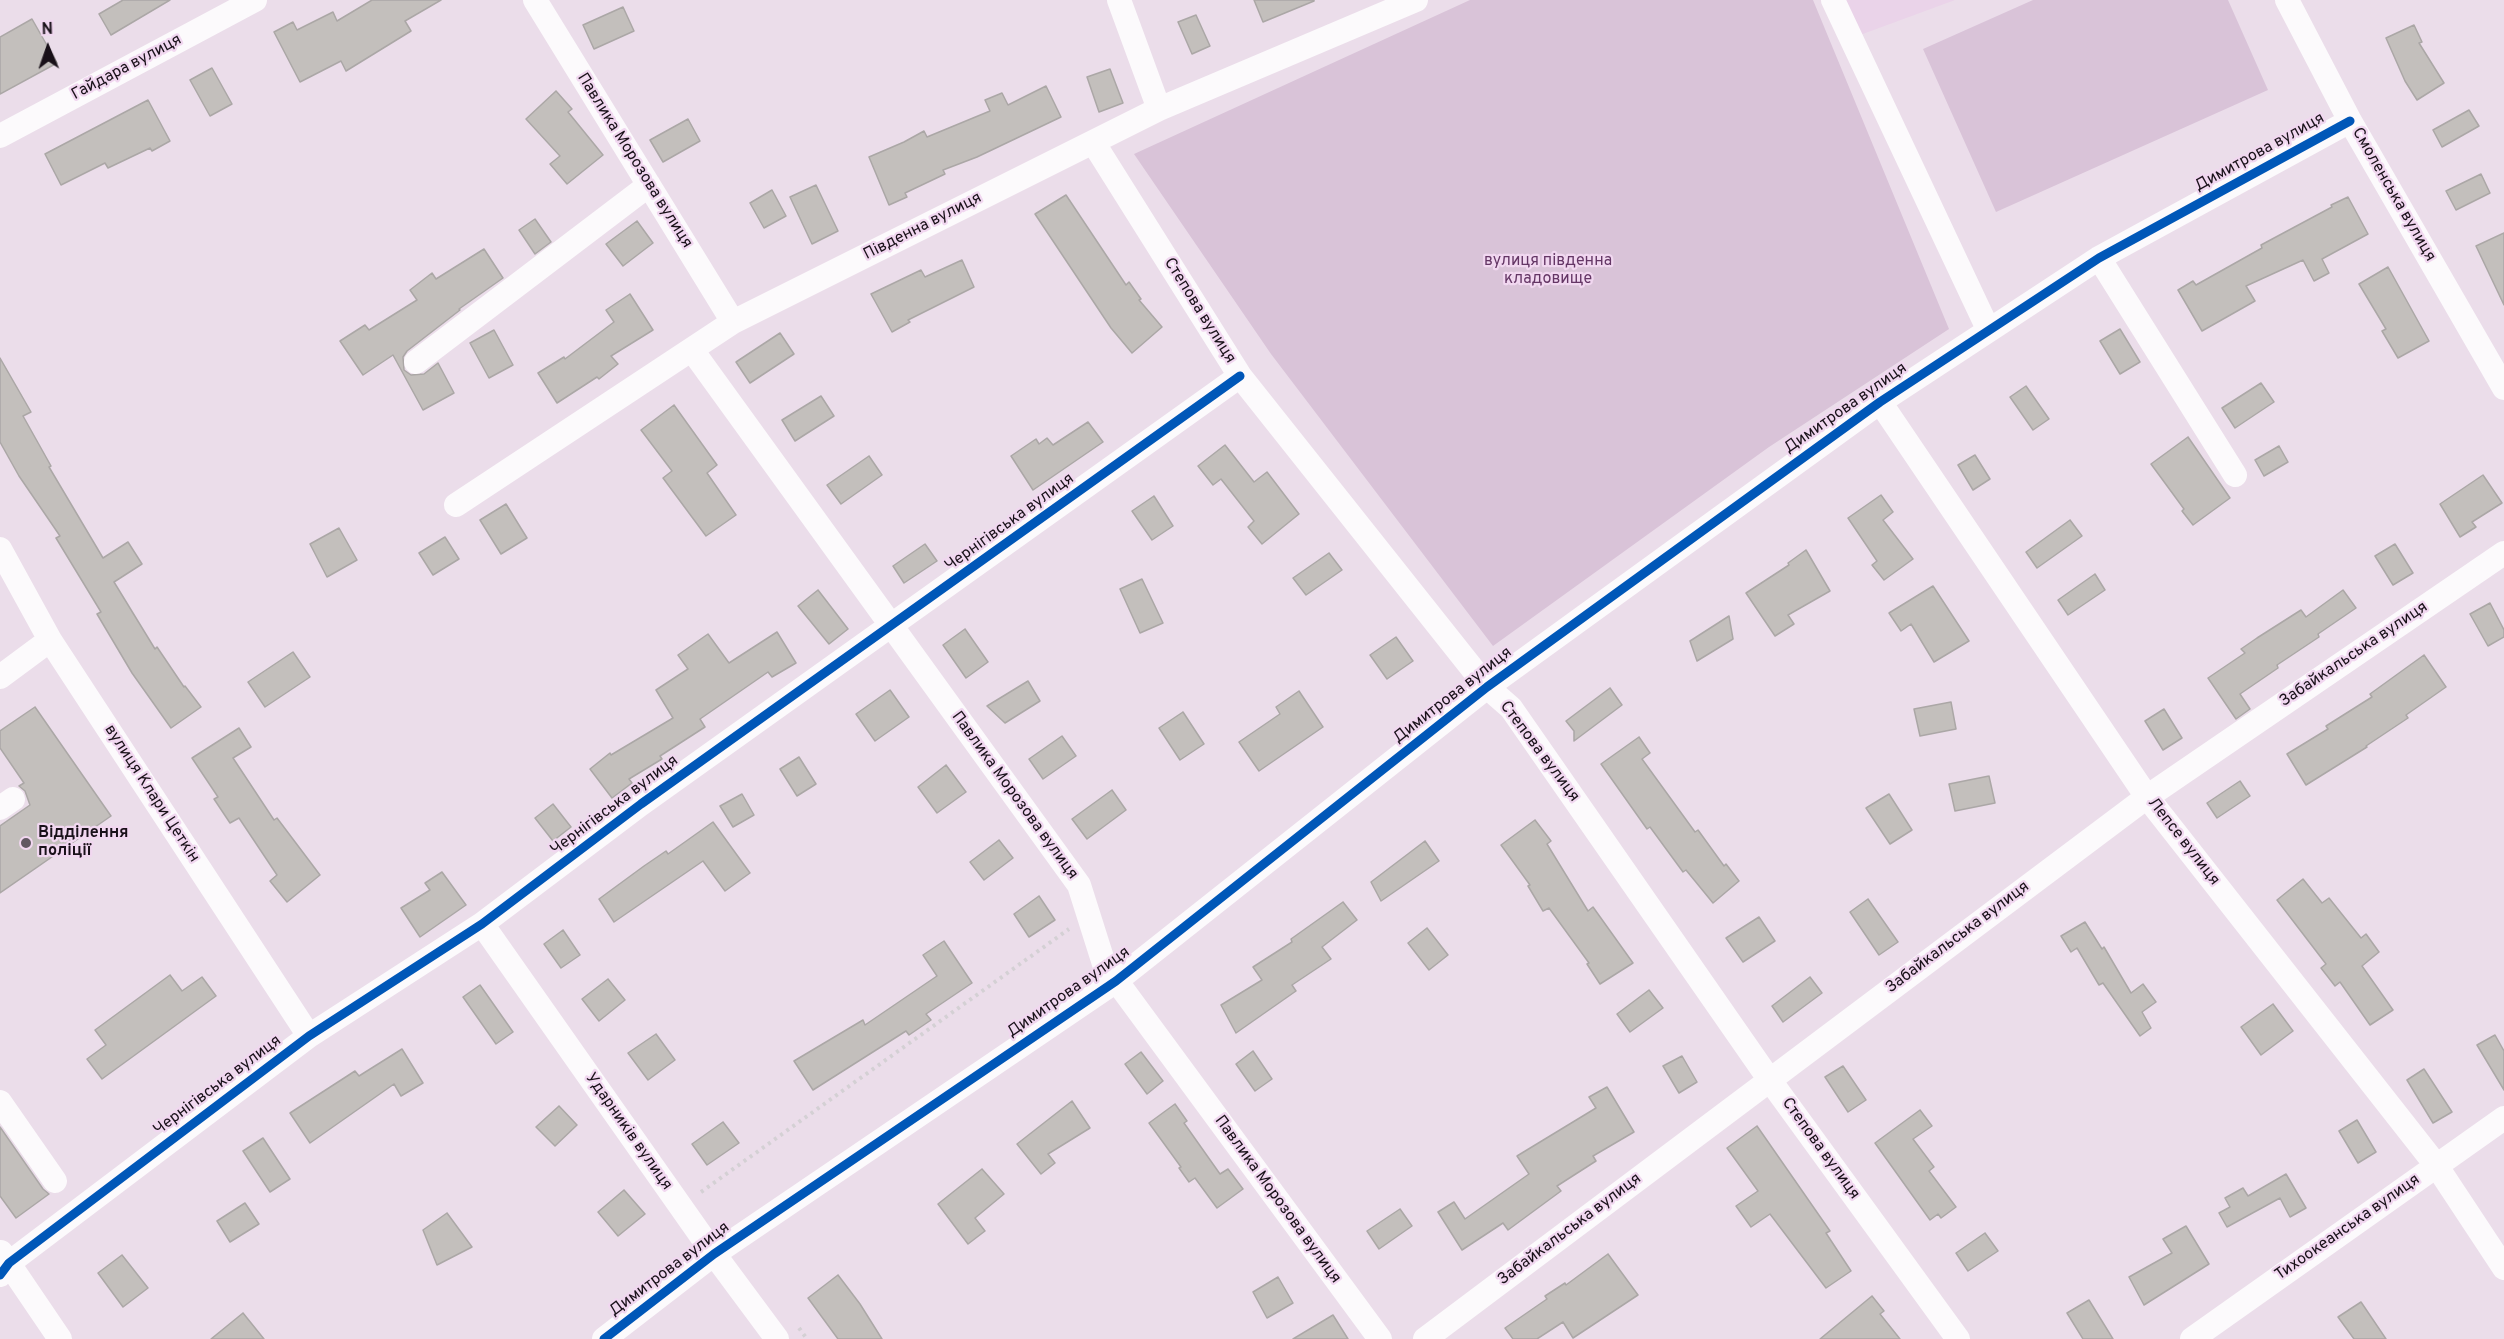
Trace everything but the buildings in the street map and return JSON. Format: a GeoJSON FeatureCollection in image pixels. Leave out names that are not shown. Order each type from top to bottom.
{"type":"FeatureCollection","features":[{"type":"Feature","properties":{"kind":"street","name":"Гайдара вулиця"},"geometry":{"type":"LineString","coordinates":[[0,136],[255,0]]}},
{"type":"Feature","properties":{"kind":"street","name":"Павлика Морозова вулиця"},"geometry":{"type":"LineString","coordinates":[[535,0],[733,322]]}},
{"type":"Feature","properties":{"kind":"street"},"geometry":{"type":"LineString","coordinates":[[1119,0],[1159,109]]}},
{"type":"Feature","properties":{"kind":"street","name":"Південна вулиця"},"geometry":{"type":"LineString","coordinates":[[456,505],[733,322],[1159,109],[1416,0]]}},
{"type":"Feature","properties":{"kind":"street"},"geometry":{"type":"LineString","coordinates":[[1833,0],[1988,329]]}},
{"type":"Feature","properties":{"kind":"street","name":"Смоленська вулиця"},"geometry":{"type":"LineString","coordinates":[[2286,0],[2350,121],[2504,388]]}},
{"type":"Feature","properties":{"kind":"street","name":"Димитрова вулиця"},"geometry":{"type":"LineString","coordinates":[[604,1339],[714,1254],[1116,981],[1487,687],[1880,402],[2099,258],[2350,121]]}},
{"type":"Feature","properties":{"kind":"street","name":"Степова вулиця"},"geometry":{"type":"LineString","coordinates":[[1093,142],[1240,376],[1487,687],[1511,708],[1769,1079],[1958,1339]]}},
{"type":"Feature","properties":{"kind":"street"},"geometry":{"type":"LineString","coordinates":[[416,362],[649,185]]}},
{"type":"Feature","properties":{"kind":"street"},"geometry":{"type":"LineString","coordinates":[[2099,258],[2235,475]]}},
{"type":"Feature","properties":{"kind":"street","name":"Павлика Морозова вулиця"},"geometry":{"type":"LineString","coordinates":[[692,350],[1079,885],[1104,964],[1380,1339]]}},
{"type":"Feature","properties":{"kind":"street","name":"Чернігівська вулиця"},"geometry":{"type":"LineString","coordinates":[[3,1263],[309,1036],[482,924],[641,804],[1240,376]]}},
{"type":"Feature","properties":{"kind":"street","name":"Лепсе вулиця"},"geometry":{"type":"LineString","coordinates":[[1880,402],[2147,797],[2436,1165],[2504,1268]]}},
{"type":"Feature","properties":{"kind":"street","name":"вулиця Клари Цеткін"},"geometry":{"type":"LineString","coordinates":[[0,549],[50,640],[309,1036]]}},
{"type":"Feature","properties":{"kind":"street","name":"Забайкальська вулиця"},"geometry":{"type":"LineString","coordinates":[[1425,1339],[2147,797],[2504,553]]}},
{"type":"Feature","properties":{"kind":"street"},"geometry":{"type":"LineString","coordinates":[[0,677],[50,640]]}},
{"type":"Feature","properties":{"kind":"street","name":"Ударників вулиця"},"geometry":{"type":"LineString","coordinates":[[482,924],[714,1254],[777,1339]]}},
{"type":"Feature","properties":{"kind":"street"},"geometry":{"type":"LineString","coordinates":[[0,1102],[55,1181]]}},
{"type":"Feature","properties":{"kind":"street","name":"Тихоокеанська вулиця"},"geometry":{"type":"LineString","coordinates":[[2192,1339],[2504,1118]]}},
{"type":"Feature","properties":{"kind":"street"},"geometry":{"type":"LineString","coordinates":[[3,1263],[60,1339]]}},
{"type":"Feature","properties":{"kind":"path"},"geometry":{"type":"LineString","coordinates":[[701,1192],[1089,915]]}},
{"type":"Feature","properties":{"kind":"shaded area"},"geometry":{"type":"Polygon","coordinates":[[[1845,0],[1955,0],[1860,35],[1845,0]]]}},
{"type":"Feature","properties":{"kind":"green space","name":"вулиця південна кладовище"},"geometry":{"type":"Polygon","coordinates":[[[1470,0],[1813,0],[1949,329],[1769,447],[1493,646],[1271,354],[1134,154],[1470,0]]]}},
{"type":"Feature","properties":{"kind":"green space"},"geometry":{"type":"Polygon","coordinates":[[[2033,0],[2228,0],[2268,90],[1996,212],[1923,49],[2033,0]]]}},
{"type":"Feature","properties":{"kind":"cycle path"},"geometry":{"type":"LineString","coordinates":[[604,1339],[714,1254],[1116,981],[1487,687],[1880,402],[2099,258],[2350,121]]}},
{"type":"Feature","properties":{"kind":"cycle path"},"geometry":{"type":"LineString","coordinates":[[0,1275],[9,1263],[309,1036],[482,924],[641,804],[1240,376]]}},
{"type":"Feature","properties":{"kind":"place","name":"Відділення поліції"},"geometry":{"type":"Point","coordinates":[26,843]}}]}
